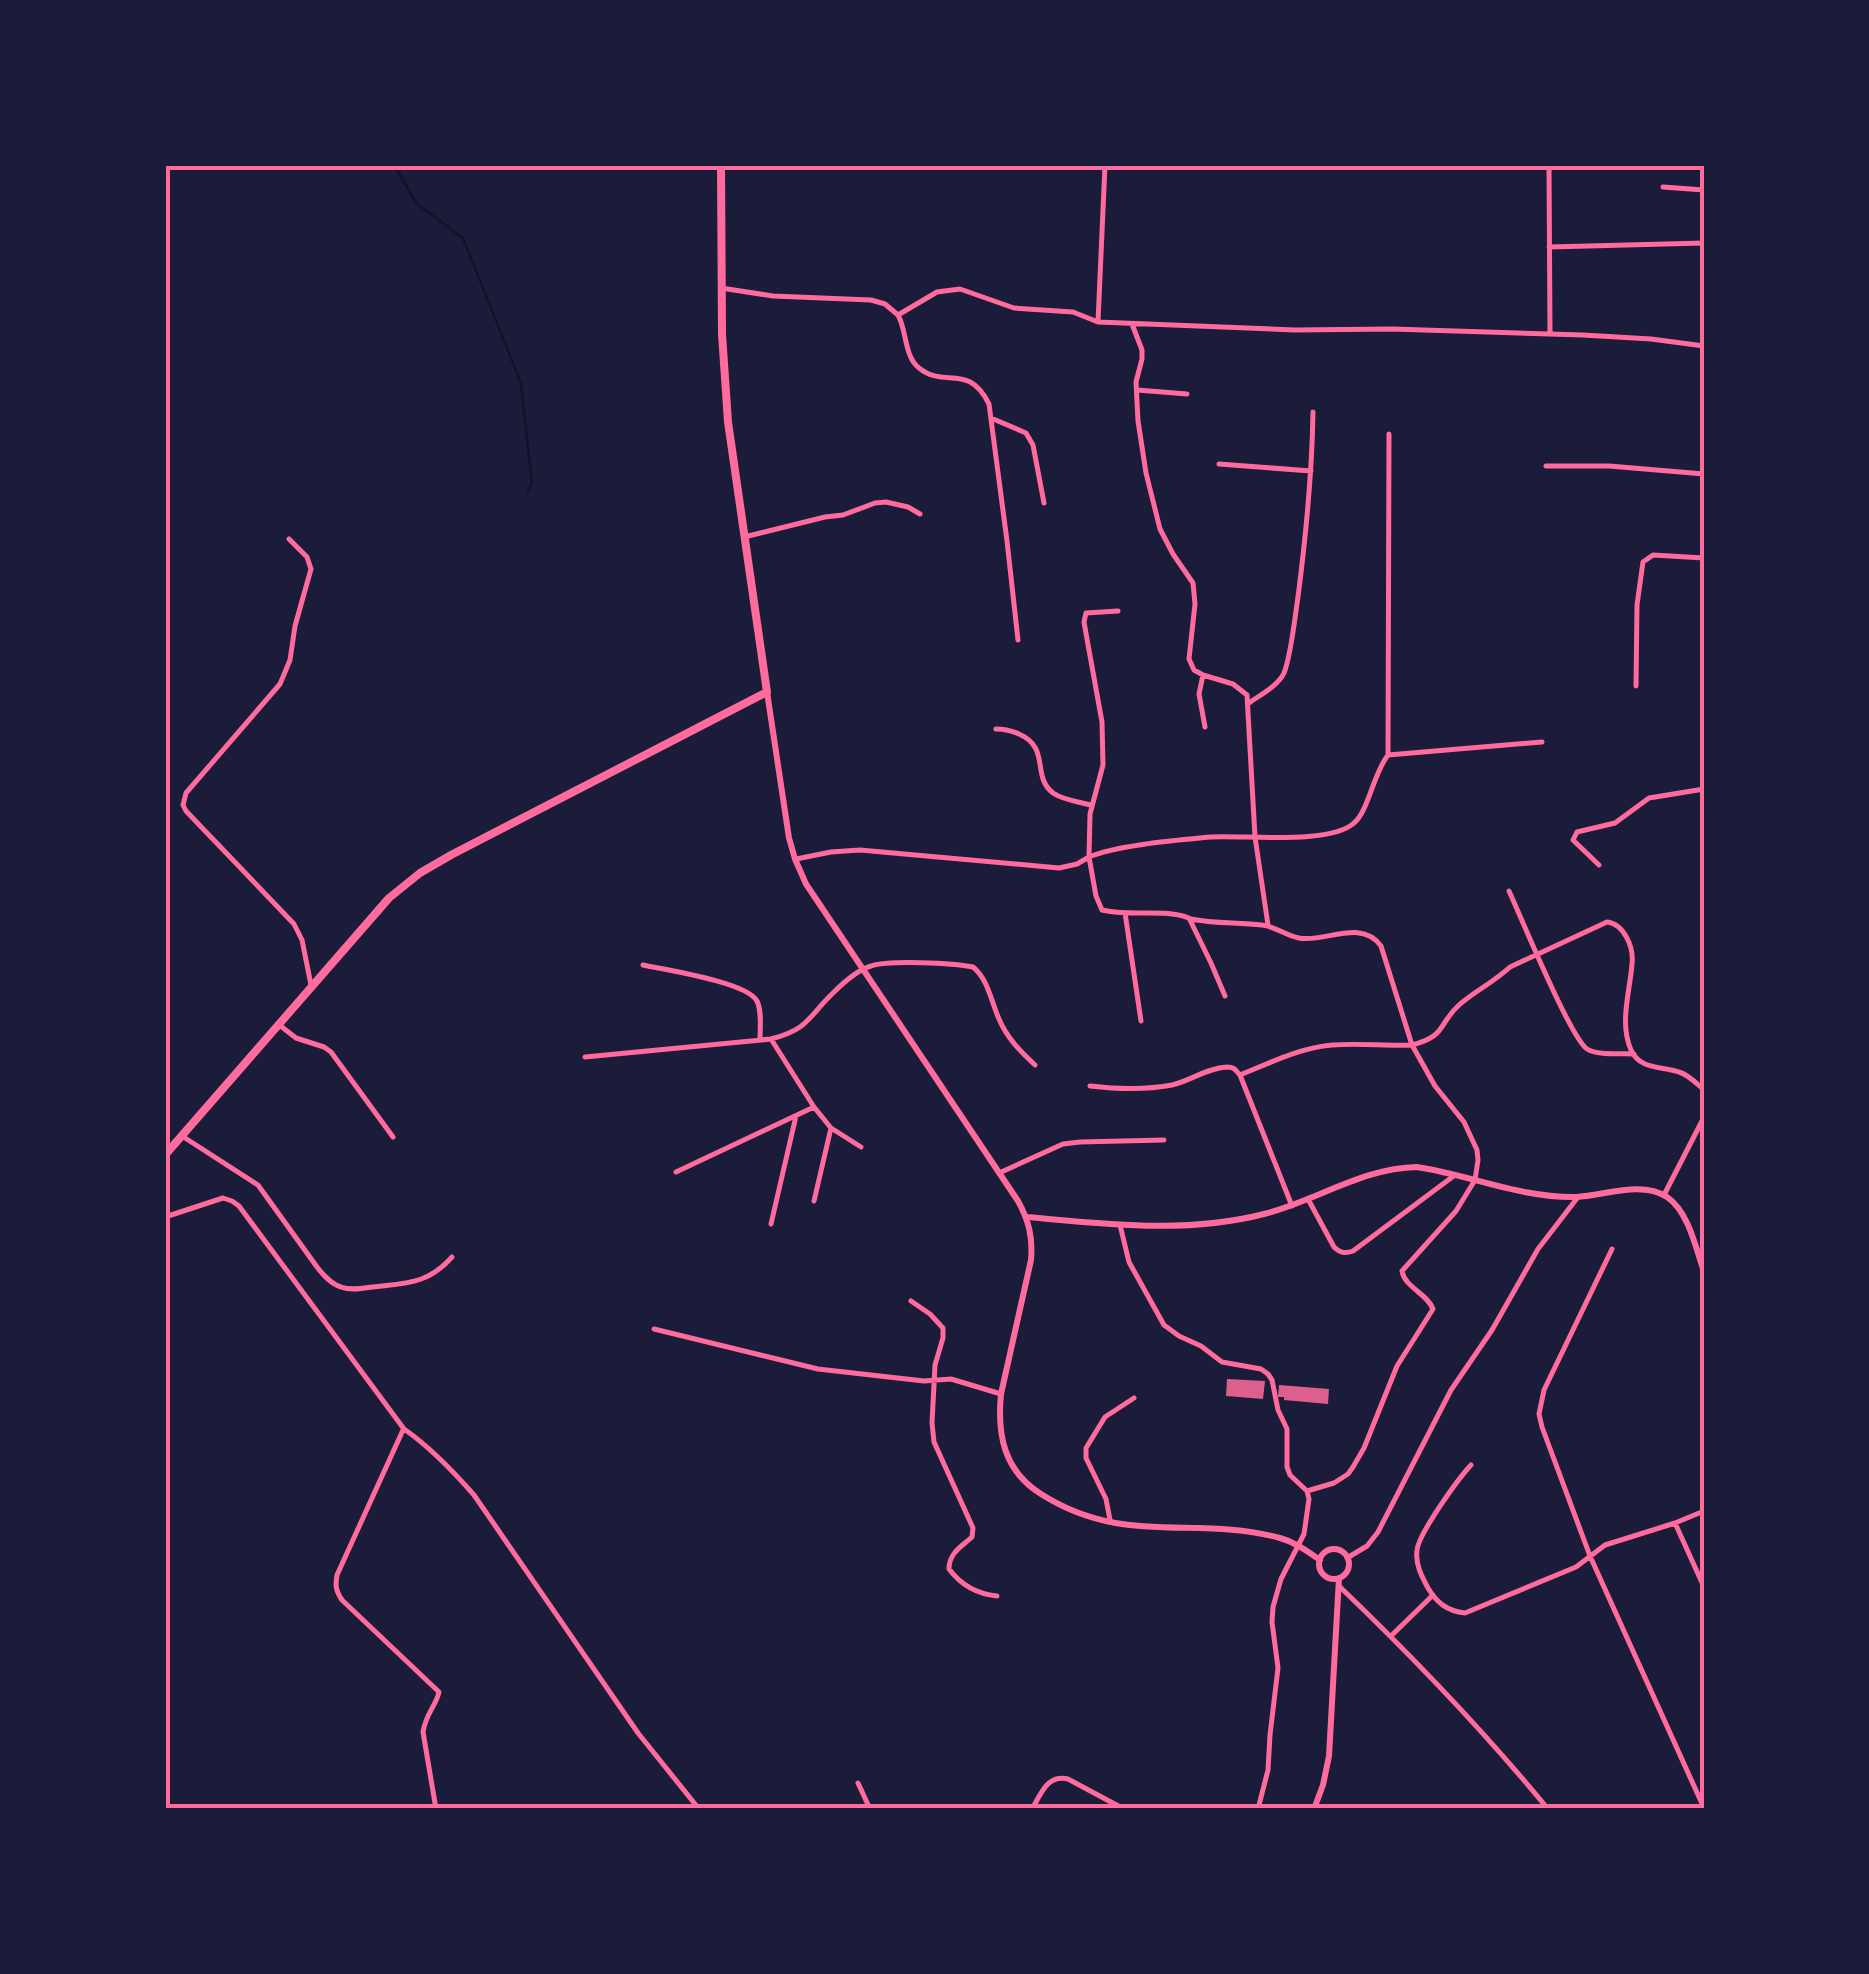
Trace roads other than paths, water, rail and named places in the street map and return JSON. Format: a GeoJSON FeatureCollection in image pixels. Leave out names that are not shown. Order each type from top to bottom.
{"type":"FeatureCollection","features":[{"type":"Feature","properties":{"kind":"main road"},"geometry":{"type":"LineString","coordinates":[[720,165],[728,422],[789,838],[806,884],[1027,1218],[1032,1260],[999,1415],[1011,1466],[1034,1490],[1067,1510],[1110,1524],[1262,1534],[1298,1545],[1320,1560]]}},
{"type":"Feature","properties":{"kind":"main road"},"geometry":{"type":"LineString","coordinates":[[165,1155],[389,898],[420,873],[767,692]]}},
{"type":"Feature","properties":{"kind":"main road"},"geometry":{"type":"LineString","coordinates":[[1027,1218],[1120,1225],[1195,1225],[1253,1217],[1401,1167],[1433,1169],[1518,1191],[1578,1197],[1640,1190],[1664,1195],[1683,1216],[1704,1272]]}},
{"type":"Feature","properties":{"kind":"main road"},"geometry":{"type":"LineString","coordinates":[[1314,1809],[1329,1756],[1339,1582],[1348,1570],[1343,1552],[1334,1549],[1325,1552],[1320,1567],[1325,1575],[1339,1582]]}},
{"type":"Feature","properties":{"kind":"street"},"geometry":{"type":"LineString","coordinates":[[1098,322],[1105,165]]}},
{"type":"Feature","properties":{"kind":"street"},"geometry":{"type":"LineString","coordinates":[[1549,165],[1550,334]]}},
{"type":"Feature","properties":{"kind":"street"},"geometry":{"type":"LineString","coordinates":[[1663,187],[1704,190]]}},
{"type":"Feature","properties":{"kind":"street"},"geometry":{"type":"LineString","coordinates":[[1549,247],[1704,243]]}},
{"type":"Feature","properties":{"kind":"street"},"geometry":{"type":"LineString","coordinates":[[721,288],[772,296],[871,300],[885,304],[903,324],[917,367],[935,376],[959,377],[976,386],[992,418],[1018,640]]}},
{"type":"Feature","properties":{"kind":"street"},"geometry":{"type":"LineString","coordinates":[[898,315],[937,292],[960,289],[1014,308],[1073,312],[1098,322],[1550,334],[1704,346]]}},
{"type":"Feature","properties":{"kind":"street"},"geometry":{"type":"LineString","coordinates":[[1132,324],[1142,350],[1137,390],[1142,456],[1160,529],[1193,583],[1195,604],[1188,659],[1194,670],[1224,680],[1247,696],[1256,837],[1268,926]]}},
{"type":"Feature","properties":{"kind":"street"},"geometry":{"type":"LineString","coordinates":[[1137,390],[1187,394]]}},
{"type":"Feature","properties":{"kind":"street"},"geometry":{"type":"LineString","coordinates":[[1248,703],[1283,676],[1295,620],[1312,472],[1313,412]]}},
{"type":"Feature","properties":{"kind":"street"},"geometry":{"type":"LineString","coordinates":[[992,418],[1030,437],[1044,503]]}},
{"type":"Feature","properties":{"kind":"street"},"geometry":{"type":"LineString","coordinates":[[794,859],[845,850],[1059,868],[1128,848],[1210,837],[1314,836],[1351,826],[1362,813],[1388,755],[1390,434]]}},
{"type":"Feature","properties":{"kind":"street"},"geometry":{"type":"LineString","coordinates":[[1219,464],[1312,472]]}},
{"type":"Feature","properties":{"kind":"street"},"geometry":{"type":"LineString","coordinates":[[1546,466],[1609,466],[1704,474]]}},
{"type":"Feature","properties":{"kind":"street"},"geometry":{"type":"LineString","coordinates":[[744,537],[886,502],[920,514]]}},
{"type":"Feature","properties":{"kind":"street"},"geometry":{"type":"LineString","coordinates":[[289,540],[307,557],[311,569],[287,671],[186,793],[183,806],[294,924],[302,940],[311,985]]}},
{"type":"Feature","properties":{"kind":"street"},"geometry":{"type":"LineString","coordinates":[[1636,686],[1642,562],[1653,555],[1704,558]]}},
{"type":"Feature","properties":{"kind":"street"},"geometry":{"type":"LineString","coordinates":[[1118,611],[1086,613],[1085,617],[1102,722],[1102,764],[1089,824],[1098,905],[1102,910],[1126,913],[1168,912],[1217,924],[1268,926],[1302,939],[1352,933],[1376,939],[1412,1045],[1435,1086],[1472,1136],[1478,1160],[1475,1180],[1448,1221],[1402,1271],[1406,1281],[1429,1301],[1432,1309],[1393,1376],[1360,1458],[1342,1479],[1307,1491]]}},
{"type":"Feature","properties":{"kind":"street"},"geometry":{"type":"LineString","coordinates":[[1202,675],[1199,694],[1205,727]]}},
{"type":"Feature","properties":{"kind":"street"},"geometry":{"type":"LineString","coordinates":[[996,730],[1012,731],[1033,742],[1050,791],[1092,805]]}},
{"type":"Feature","properties":{"kind":"street"},"geometry":{"type":"LineString","coordinates":[[1388,755],[1542,742]]}},
{"type":"Feature","properties":{"kind":"street"},"geometry":{"type":"LineString","coordinates":[[1600,865],[1573,840],[1573,835],[1615,823],[1649,798],[1704,789]]}},
{"type":"Feature","properties":{"kind":"street"},"geometry":{"type":"LineString","coordinates":[[1509,891],[1561,1006],[1586,1048],[1634,1054]]}},
{"type":"Feature","properties":{"kind":"street"},"geometry":{"type":"LineString","coordinates":[[1126,913],[1141,1021]]}},
{"type":"Feature","properties":{"kind":"street"},"geometry":{"type":"LineString","coordinates":[[1188,918],[1224,996]]}},
{"type":"Feature","properties":{"kind":"street"},"geometry":{"type":"LineString","coordinates":[[1240,1075],[1316,1047],[1423,1042],[1438,1033],[1456,1008],[1510,967],[1613,922],[1620,926],[1632,954],[1626,1020],[1630,1048],[1650,1067],[1681,1073],[1704,1090]]}},
{"type":"Feature","properties":{"kind":"street"},"geometry":{"type":"LineString","coordinates":[[585,1058],[772,1039],[792,1033],[806,1025],[834,992],[862,970],[884,963],[973,966],[982,976],[1013,1044],[1035,1065]]}},
{"type":"Feature","properties":{"kind":"street"},"geometry":{"type":"LineString","coordinates":[[644,965],[745,990],[758,1002],[760,1040]]}},
{"type":"Feature","properties":{"kind":"street"},"geometry":{"type":"LineString","coordinates":[[278,1024],[296,1038],[330,1052],[393,1136]]}},
{"type":"Feature","properties":{"kind":"street"},"geometry":{"type":"LineString","coordinates":[[772,1039],[831,1128],[862,1147]]}},
{"type":"Feature","properties":{"kind":"street"},"geometry":{"type":"LineString","coordinates":[[1090,1086],[1170,1086],[1228,1067],[1236,1070],[1292,1206]]}},
{"type":"Feature","properties":{"kind":"street"},"geometry":{"type":"LineString","coordinates":[[676,1172],[814,1107]]}},
{"type":"Feature","properties":{"kind":"street"},"geometry":{"type":"LineString","coordinates":[[770,1224],[796,1116]]}},
{"type":"Feature","properties":{"kind":"street"},"geometry":{"type":"LineString","coordinates":[[1664,1195],[1704,1117]]}},
{"type":"Feature","properties":{"kind":"street"},"geometry":{"type":"LineString","coordinates":[[814,1201],[831,1128]]}},
{"type":"Feature","properties":{"kind":"street"},"geometry":{"type":"LineString","coordinates":[[182,1136],[258,1184],[327,1280],[340,1287],[354,1290],[412,1283],[433,1274],[452,1256]]}},
{"type":"Feature","properties":{"kind":"street"},"geometry":{"type":"LineString","coordinates":[[1000,1173],[1064,1144],[1164,1140]]}},
{"type":"Feature","properties":{"kind":"street"},"geometry":{"type":"LineString","coordinates":[[1308,1199],[1334,1247],[1346,1254],[1354,1252],[1455,1175]]}},
{"type":"Feature","properties":{"kind":"street"},"geometry":{"type":"LineString","coordinates":[[1347,1558],[1368,1546],[1378,1532],[1451,1390],[1492,1330],[1538,1248],[1578,1197]]}},
{"type":"Feature","properties":{"kind":"street"},"geometry":{"type":"LineString","coordinates":[[165,1217],[223,1198],[239,1206],[404,1429],[474,1495],[638,1733],[699,1809]]}},
{"type":"Feature","properties":{"kind":"street"},"geometry":{"type":"LineString","coordinates":[[1120,1225],[1129,1262],[1164,1325],[1222,1362],[1261,1369],[1268,1374],[1287,1429],[1287,1468],[1309,1499],[1305,1526],[1272,1607],[1278,1668],[1268,1770],[1258,1809]]}},
{"type":"Feature","properties":{"kind":"street"},"geometry":{"type":"LineString","coordinates":[[1612,1249],[1544,1390],[1539,1414],[1590,1556],[1704,1808]]}},
{"type":"Feature","properties":{"kind":"street"},"geometry":{"type":"LineString","coordinates":[[912,1301],[943,1328],[934,1365],[934,1442],[974,1533],[948,1560],[948,1569],[976,1591],[997,1596]]}},
{"type":"Feature","properties":{"kind":"street"},"geometry":{"type":"LineString","coordinates":[[654,1329],[818,1370],[924,1381],[951,1379],[1001,1394]]}},
{"type":"Feature","properties":{"kind":"street"},"geometry":{"type":"LineString","coordinates":[[1110,1524],[1106,1499],[1086,1458],[1086,1448],[1104,1418],[1134,1398]]}},
{"type":"Feature","properties":{"kind":"street"},"geometry":{"type":"LineString","coordinates":[[404,1429],[335,1585],[342,1600],[438,1692],[423,1732],[436,1809]]}},
{"type":"Feature","properties":{"kind":"street"},"geometry":{"type":"LineString","coordinates":[[1472,1464],[1417,1546],[1416,1559],[1433,1596],[1452,1612],[1465,1613],[1576,1567],[1605,1545],[1704,1511]]}},
{"type":"Feature","properties":{"kind":"street"},"geometry":{"type":"LineString","coordinates":[[1676,1523],[1704,1587]]}},
{"type":"Feature","properties":{"kind":"street"},"geometry":{"type":"LineString","coordinates":[[1339,1582],[1472,1721],[1548,1809]]}},
{"type":"Feature","properties":{"kind":"street"},"geometry":{"type":"LineString","coordinates":[[1391,1636],[1433,1596]]}},
{"type":"Feature","properties":{"kind":"street"},"geometry":{"type":"LineString","coordinates":[[1032,1809],[1052,1779],[1060,1777],[1124,1809]]}},
{"type":"Feature","properties":{"kind":"street"},"geometry":{"type":"LineString","coordinates":[[858,1783],[870,1809]]}},
{"type":"Feature","properties":{"kind":"waterway"},"geometry":{"type":"LineString","coordinates":[[394,165],[417,204],[463,238],[521,383],[532,484],[528,491]]}}]}
